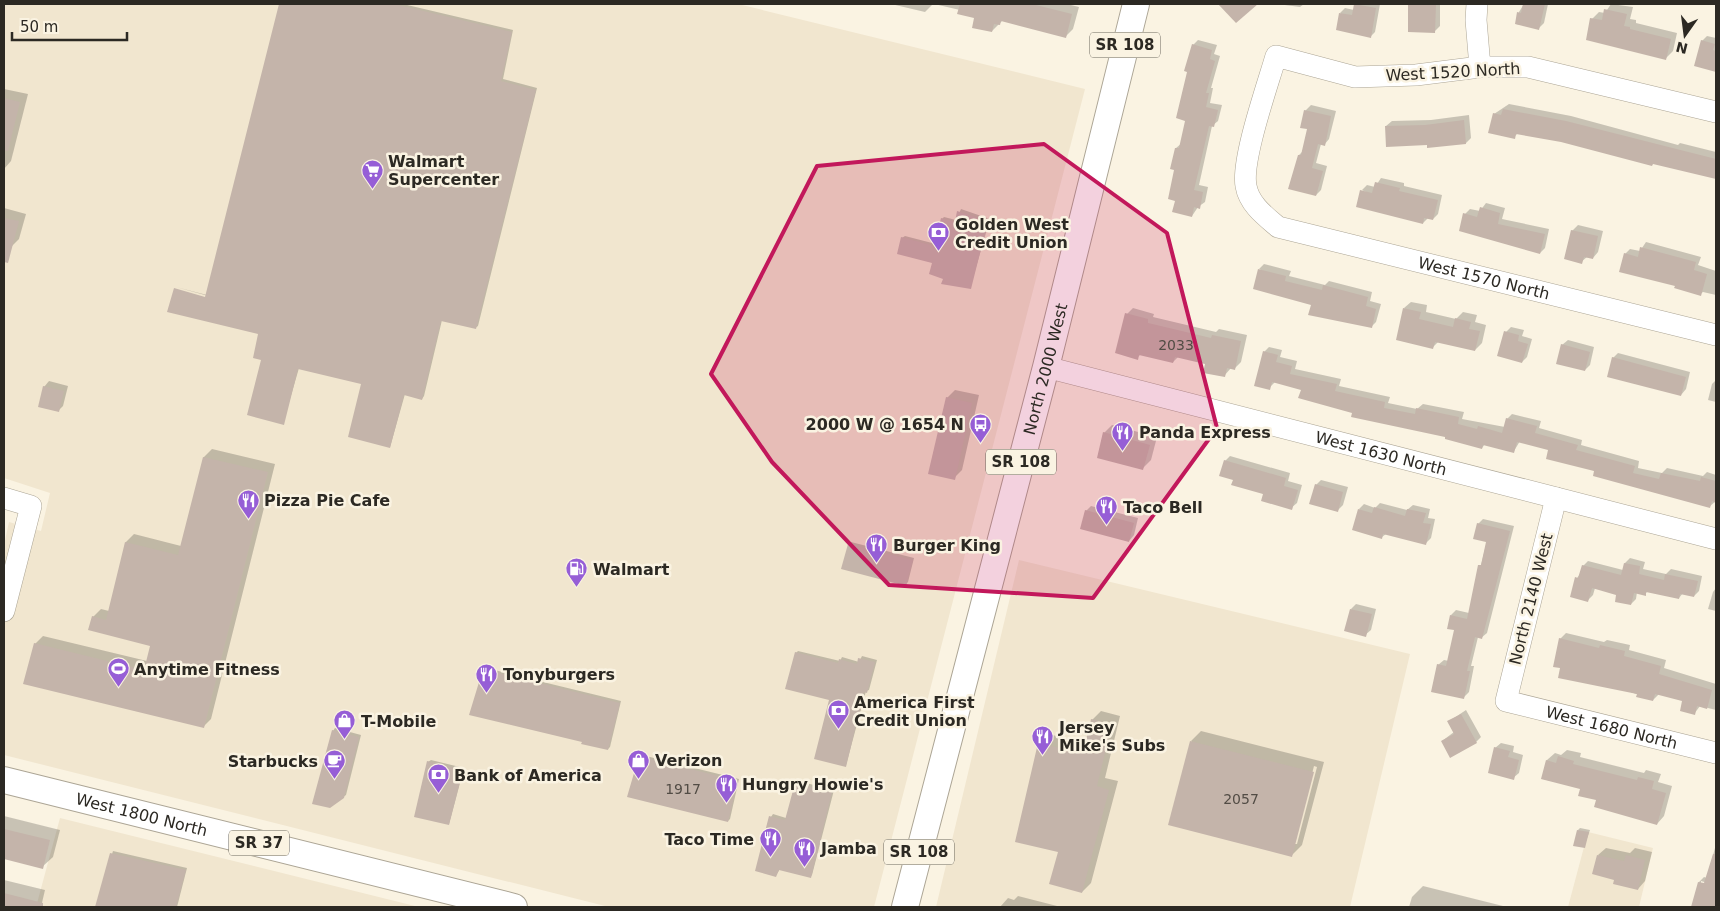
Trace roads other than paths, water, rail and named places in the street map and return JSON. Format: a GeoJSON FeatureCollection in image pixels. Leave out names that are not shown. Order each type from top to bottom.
{"type":"FeatureCollection","features":[{"type":"Feature","properties":{"kind":"main road","name":"North 2000 West"},"geometry":{"type":"LineString","coordinates":[[905,907],[1046,367],[1136,4]]}},
{"type":"Feature","properties":{"kind":"main road","name":"West 1800 North"},"geometry":{"type":"LineString","coordinates":[[4,780],[514,907]]}},
{"type":"Feature","properties":{"kind":"street"},"geometry":{"type":"LineString","coordinates":[[1477,4],[1476,20],[1480,67]]}},
{"type":"Feature","properties":{"kind":"street","name":"West 1520 North"},"geometry":{"type":"LineString","coordinates":[[1257,210],[1246,186],[1248,158],[1276,56],[1355,77],[1416,75],[1480,67],[1528,67],[1716,112]]}},
{"type":"Feature","properties":{"kind":"street","name":"West 1570 North"},"geometry":{"type":"LineString","coordinates":[[1257,210],[1278,227],[1716,335]]}},
{"type":"Feature","properties":{"kind":"street","name":"West 1630 North"},"geometry":{"type":"LineString","coordinates":[[1046,367],[1716,539]]}},
{"type":"Feature","properties":{"kind":"street"},"geometry":{"type":"LineString","coordinates":[[4,498],[31,506],[4,610]]}},
{"type":"Feature","properties":{"kind":"street","name":"North 2140 West"},"geometry":{"type":"LineString","coordinates":[[1506,701],[1556,498]]}},
{"type":"Feature","properties":{"kind":"street","name":"West 1680 North"},"geometry":{"type":"LineString","coordinates":[[1506,701],[1716,753]]}},
{"type":"Feature","properties":{"kind":"place","name":"Walmart Supercenter"},"geometry":{"type":"Point","coordinates":[372,189]}},
{"type":"Feature","properties":{"kind":"place","name":"Golden West Credit Union"},"geometry":{"type":"Point","coordinates":[939,252]}},
{"type":"Feature","properties":{"kind":"place","name":"2000 W @ 1654 N"},"geometry":{"type":"Point","coordinates":[980,443]}},
{"type":"Feature","properties":{"kind":"place","name":"Panda Express"},"geometry":{"type":"Point","coordinates":[1123,451]}},
{"type":"Feature","properties":{"kind":"place","name":"Pizza Pie Cafe"},"geometry":{"type":"Point","coordinates":[248,519]}},
{"type":"Feature","properties":{"kind":"place","name":"Taco Bell"},"geometry":{"type":"Point","coordinates":[1107,526]}},
{"type":"Feature","properties":{"kind":"place","name":"Burger King"},"geometry":{"type":"Point","coordinates":[877,564]}},
{"type":"Feature","properties":{"kind":"place","name":"Walmart"},"geometry":{"type":"Point","coordinates":[577,588]}},
{"type":"Feature","properties":{"kind":"place","name":"Anytime Fitness"},"geometry":{"type":"Point","coordinates":[118,688]}},
{"type":"Feature","properties":{"kind":"place","name":"Tonyburgers"},"geometry":{"type":"Point","coordinates":[487,693]}},
{"type":"Feature","properties":{"kind":"place","name":"America First Credit Union"},"geometry":{"type":"Point","coordinates":[838,730]}},
{"type":"Feature","properties":{"kind":"place","name":"T-Mobile"},"geometry":{"type":"Point","coordinates":[345,740]}},
{"type":"Feature","properties":{"kind":"place","name":"Jersey Mike's Subs"},"geometry":{"type":"Point","coordinates":[1043,755]}},
{"type":"Feature","properties":{"kind":"place","name":"Verizon"},"geometry":{"type":"Point","coordinates":[639,779]}},
{"type":"Feature","properties":{"kind":"place","name":"Starbucks"},"geometry":{"type":"Point","coordinates":[334,780]}},
{"type":"Feature","properties":{"kind":"place","name":"Bank of America"},"geometry":{"type":"Point","coordinates":[438,794]}},
{"type":"Feature","properties":{"kind":"place","name":"Hungry Howie's"},"geometry":{"type":"Point","coordinates":[726,803]}},
{"type":"Feature","properties":{"kind":"place","name":"Taco Time"},"geometry":{"type":"Point","coordinates":[770,858]}},
{"type":"Feature","properties":{"kind":"place","name":"Jamba"},"geometry":{"type":"Point","coordinates":[805,867]}}]}
